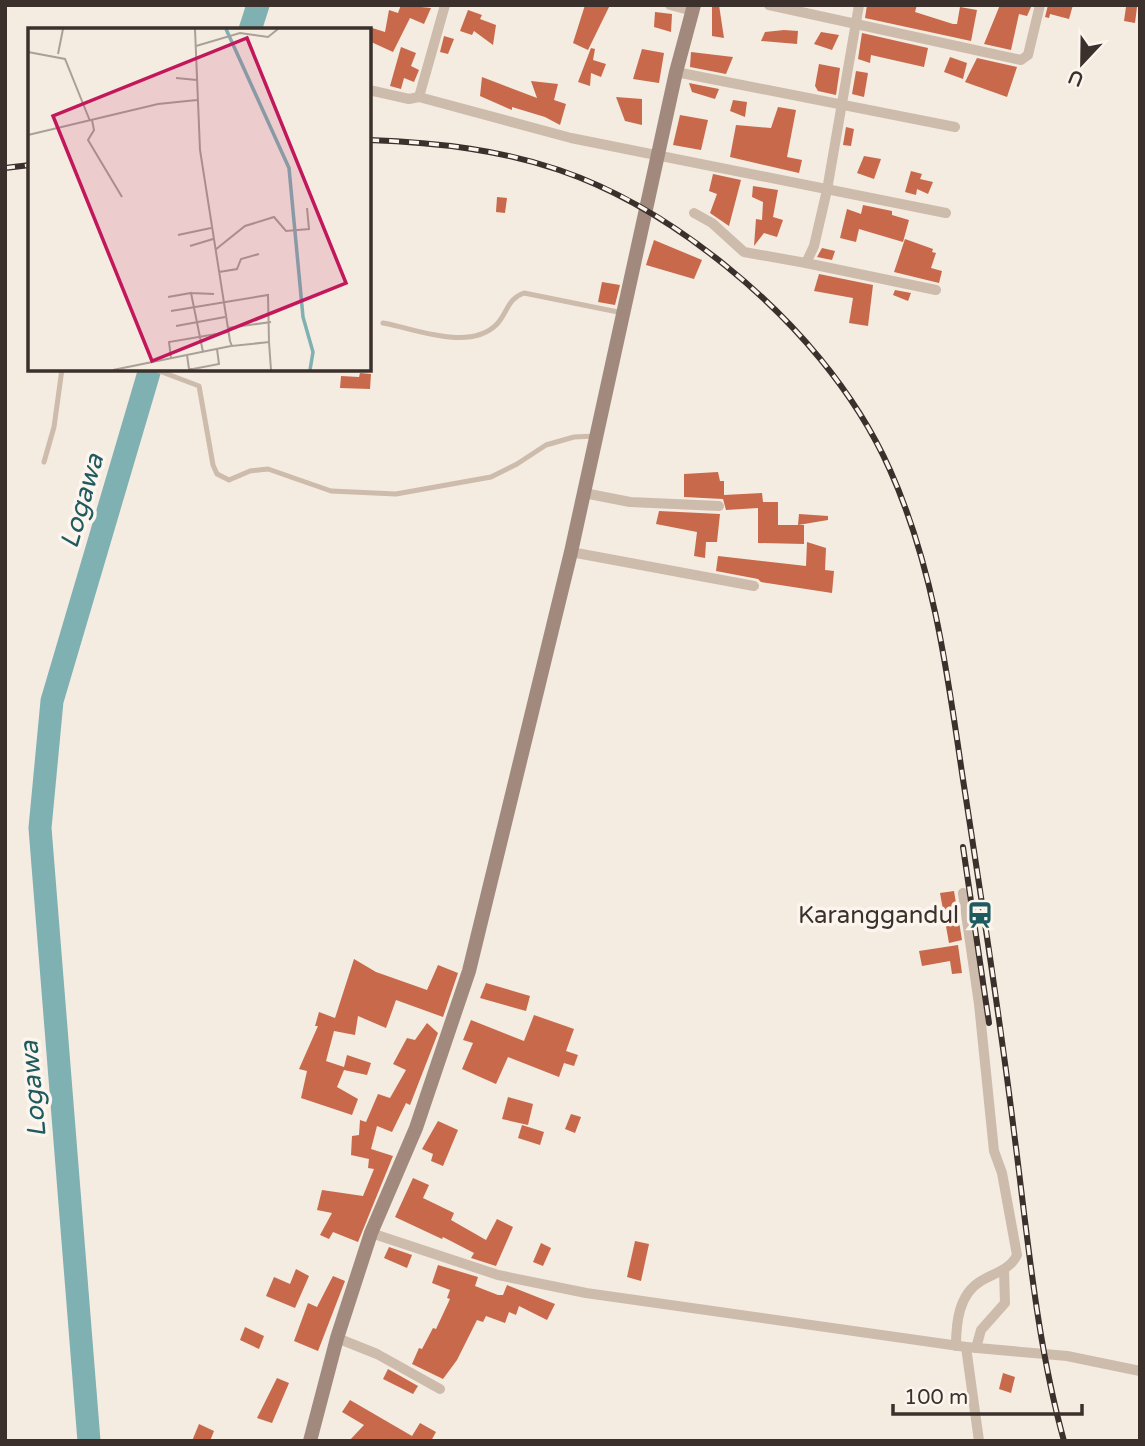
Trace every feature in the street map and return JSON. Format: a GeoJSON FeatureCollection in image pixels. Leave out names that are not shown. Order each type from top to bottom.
{"type":"FeatureCollection","features":[{"type":"Feature","properties":{"kind":"main road"},"geometry":{"type":"LineString","coordinates":[[310,1441],[337,1338],[371,1233],[416,1128],[457,1011],[571,552],[676,72],[694,8]]}},
{"type":"Feature","properties":{"kind":"street"},"geometry":{"type":"LineString","coordinates":[[419,97],[446,5]]}},
{"type":"Feature","properties":{"kind":"street"},"geometry":{"type":"LineString","coordinates":[[670,5],[694,8]]}},
{"type":"Feature","properties":{"kind":"street"},"geometry":{"type":"LineString","coordinates":[[768,5],[1021,60],[1028,55],[1040,5]]}},
{"type":"Feature","properties":{"kind":"street"},"geometry":{"type":"LineString","coordinates":[[806,263],[814,246],[827,190],[859,5]]}},
{"type":"Feature","properties":{"kind":"street"},"geometry":{"type":"LineString","coordinates":[[676,72],[955,127]]}},
{"type":"Feature","properties":{"kind":"street"},"geometry":{"type":"LineString","coordinates":[[371,90],[409,99],[419,97],[571,138],[946,213]]}},
{"type":"Feature","properties":{"kind":"street"},"geometry":{"type":"LineString","coordinates":[[694,213],[712,223],[744,253],[936,290]]}},
{"type":"Feature","properties":{"kind":"street"},"geometry":{"type":"LineString","coordinates":[[584,493],[630,502],[719,506]]}},
{"type":"Feature","properties":{"kind":"street"},"geometry":{"type":"LineString","coordinates":[[571,552],[754,586]]}},
{"type":"Feature","properties":{"kind":"street"},"geometry":{"type":"LineString","coordinates":[[963,893],[975,973],[994,1151],[1002,1173],[1017,1255],[1004,1270],[980,1281],[967,1294],[956,1325],[966,1347],[979,1441]]}},
{"type":"Feature","properties":{"kind":"street"},"geometry":{"type":"LineString","coordinates":[[371,1233],[521,1281],[966,1347],[1067,1356],[1140,1371]]}},
{"type":"Feature","properties":{"kind":"street"},"geometry":{"type":"LineString","coordinates":[[966,1347],[1005,1303],[1004,1270]]}},
{"type":"Feature","properties":{"kind":"street"},"geometry":{"type":"LineString","coordinates":[[337,1338],[377,1354],[440,1389]]}},
{"type":"Feature","properties":{"kind":"lane"},"geometry":{"type":"LineString","coordinates":[[383,323],[466,339],[484,335],[503,316],[508,304],[524,293],[623,313]]}},
{"type":"Feature","properties":{"kind":"lane"},"geometry":{"type":"LineString","coordinates":[[44,462],[54,426],[62,371]]}},
{"type":"Feature","properties":{"kind":"lane"},"geometry":{"type":"LineString","coordinates":[[162,371],[199,386],[213,465],[217,474],[229,480],[250,471],[268,470],[331,491],[396,494],[491,477],[546,445],[575,437],[596,436]]}},
{"type":"Feature","properties":{"kind":"building"},"geometry":{"type":"Polygon","coordinates":[[[401,5],[431,8],[424,24],[410,18],[393,52],[371,42],[369,27],[385,32],[389,10],[398,13],[401,5]]]}},
{"type":"Feature","properties":{"kind":"building"},"geometry":{"type":"Polygon","coordinates":[[[585,5],[610,5],[588,50],[573,43],[585,5]]]}},
{"type":"Feature","properties":{"kind":"building"},"geometry":{"type":"Polygon","coordinates":[[[712,5],[719,5],[724,38],[712,36],[712,5]]]}},
{"type":"Feature","properties":{"kind":"building"},"geometry":{"type":"Polygon","coordinates":[[[867,5],[917,5],[915,12],[953,24],[957,24],[960,7],[977,10],[971,41],[865,18],[867,5]]]}},
{"type":"Feature","properties":{"kind":"building"},"geometry":{"type":"Polygon","coordinates":[[[1000,5],[1032,5],[1027,16],[1019,14],[1011,50],[984,44],[1000,5]]]}},
{"type":"Feature","properties":{"kind":"building"},"geometry":{"type":"Polygon","coordinates":[[[1048,5],[1073,5],[1069,19],[1050,14],[1049,18],[1045,17],[1048,5]]]}},
{"type":"Feature","properties":{"kind":"building"},"geometry":{"type":"Polygon","coordinates":[[[1126,7],[1137,7],[1135,23],[1124,21],[1126,7]]]}},
{"type":"Feature","properties":{"kind":"building"},"geometry":{"type":"Polygon","coordinates":[[[468,10],[482,15],[480,19],[496,25],[493,45],[474,31],[472,35],[460,31],[468,10]]]}},
{"type":"Feature","properties":{"kind":"building"},"geometry":{"type":"Polygon","coordinates":[[[655,12],[672,14],[671,32],[654,27],[655,12]]]}},
{"type":"Feature","properties":{"kind":"building"},"geometry":{"type":"Polygon","coordinates":[[[798,31],[797,44],[761,41],[765,32],[798,31]]]}},
{"type":"Feature","properties":{"kind":"building"},"geometry":{"type":"Polygon","coordinates":[[[821,32],[839,35],[832,50],[814,44],[821,32]]]}},
{"type":"Feature","properties":{"kind":"building"},"geometry":{"type":"Polygon","coordinates":[[[862,33],[928,48],[924,67],[871,55],[870,63],[858,59],[862,33]]]}},
{"type":"Feature","properties":{"kind":"building"},"geometry":{"type":"Polygon","coordinates":[[[444,36],[454,39],[448,54],[440,52],[444,36]]]}},
{"type":"Feature","properties":{"kind":"building"},"geometry":{"type":"Polygon","coordinates":[[[401,47],[416,53],[411,66],[419,70],[414,82],[404,78],[401,89],[390,86],[401,47]]]}},
{"type":"Feature","properties":{"kind":"building"},"geometry":{"type":"Polygon","coordinates":[[[591,48],[595,49],[593,60],[606,64],[601,77],[591,73],[590,86],[578,82],[591,48]]]}},
{"type":"Feature","properties":{"kind":"building"},"geometry":{"type":"Polygon","coordinates":[[[642,49],[664,53],[659,83],[633,79],[642,49]]]}},
{"type":"Feature","properties":{"kind":"building"},"geometry":{"type":"Polygon","coordinates":[[[691,52],[733,57],[726,74],[690,67],[691,52]]]}},
{"type":"Feature","properties":{"kind":"building"},"geometry":{"type":"Polygon","coordinates":[[[950,57],[967,63],[963,79],[944,72],[950,57]]]}},
{"type":"Feature","properties":{"kind":"building"},"geometry":{"type":"Polygon","coordinates":[[[977,58],[1017,67],[1007,97],[965,82],[977,58]]]}},
{"type":"Feature","properties":{"kind":"building"},"geometry":{"type":"Polygon","coordinates":[[[819,64],[840,68],[836,95],[818,91],[815,86],[819,64]]]}},
{"type":"Feature","properties":{"kind":"building"},"geometry":{"type":"Polygon","coordinates":[[[856,71],[868,73],[864,97],[852,94],[856,71]]]}},
{"type":"Feature","properties":{"kind":"building"},"geometry":{"type":"Polygon","coordinates":[[[482,77],[537,98],[531,81],[558,84],[554,100],[566,104],[560,125],[545,117],[512,107],[512,110],[480,96],[482,77]]]}},
{"type":"Feature","properties":{"kind":"building"},"geometry":{"type":"Polygon","coordinates":[[[689,83],[719,89],[715,99],[692,92],[689,83]]]}},
{"type":"Feature","properties":{"kind":"building"},"geometry":{"type":"Polygon","coordinates":[[[616,97],[642,99],[642,125],[625,121],[616,97]]]}},
{"type":"Feature","properties":{"kind":"building"},"geometry":{"type":"Polygon","coordinates":[[[733,100],[747,102],[745,117],[730,111],[733,100]]]}},
{"type":"Feature","properties":{"kind":"building"},"geometry":{"type":"Polygon","coordinates":[[[778,107],[796,110],[787,157],[802,160],[799,173],[730,157],[736,125],[771,128],[778,107]]]}},
{"type":"Feature","properties":{"kind":"building"},"geometry":{"type":"Polygon","coordinates":[[[680,115],[708,120],[701,150],[673,145],[680,115]]]}},
{"type":"Feature","properties":{"kind":"building"},"geometry":{"type":"Polygon","coordinates":[[[846,127],[854,129],[851,146],[843,145],[846,127]]]}},
{"type":"Feature","properties":{"kind":"building"},"geometry":{"type":"Polygon","coordinates":[[[864,156],[881,159],[874,179],[857,173],[864,156]]]}},
{"type":"Feature","properties":{"kind":"building"},"geometry":{"type":"Polygon","coordinates":[[[911,171],[922,174],[920,179],[933,182],[928,194],[917,189],[916,195],[905,192],[911,171]]]}},
{"type":"Feature","properties":{"kind":"building"},"geometry":{"type":"Polygon","coordinates":[[[713,174],[741,180],[729,226],[710,213],[717,194],[709,191],[713,174]]]}},
{"type":"Feature","properties":{"kind":"building"},"geometry":{"type":"Polygon","coordinates":[[[753,186],[778,190],[773,217],[783,220],[777,237],[764,233],[754,246],[756,219],[762,220],[763,202],[752,197],[753,186]]]}},
{"type":"Feature","properties":{"kind":"building"},"geometry":{"type":"Polygon","coordinates":[[[497,197],[507,198],[505,213],[496,212],[497,197]]]}},
{"type":"Feature","properties":{"kind":"building"},"geometry":{"type":"Polygon","coordinates":[[[863,205],[892,211],[892,215],[909,220],[903,242],[859,229],[856,242],[840,238],[847,209],[861,214],[863,205]]]}},
{"type":"Feature","properties":{"kind":"building"},"geometry":{"type":"Polygon","coordinates":[[[905,239],[933,249],[932,252],[936,253],[931,268],[942,271],[939,283],[894,272],[905,239]]]}},
{"type":"Feature","properties":{"kind":"building"},"geometry":{"type":"Polygon","coordinates":[[[654,240],[702,260],[694,279],[646,265],[654,240]]]}},
{"type":"Feature","properties":{"kind":"building"},"geometry":{"type":"Polygon","coordinates":[[[822,248],[835,251],[832,260],[817,257],[822,248]]]}},
{"type":"Feature","properties":{"kind":"building"},"geometry":{"type":"Polygon","coordinates":[[[819,274],[873,285],[868,326],[849,323],[853,298],[814,291],[819,274]]]}},
{"type":"Feature","properties":{"kind":"building"},"geometry":{"type":"Polygon","coordinates":[[[602,282],[620,285],[615,305],[598,302],[602,282]]]}},
{"type":"Feature","properties":{"kind":"building"},"geometry":{"type":"Polygon","coordinates":[[[895,290],[911,293],[908,301],[893,295],[895,290]]]}},
{"type":"Feature","properties":{"kind":"building"},"geometry":{"type":"Polygon","coordinates":[[[360,373],[371,374],[370,389],[340,388],[341,376],[359,377],[360,373]]]}},
{"type":"Feature","properties":{"kind":"building"},"geometry":{"type":"Polygon","coordinates":[[[718,472],[720,481],[724,481],[724,495],[762,493],[763,502],[778,502],[778,525],[804,525],[804,544],[758,543],[758,508],[726,510],[723,499],[684,497],[684,474],[718,472]]]}},
{"type":"Feature","properties":{"kind":"building"},"geometry":{"type":"Polygon","coordinates":[[[659,511],[720,514],[717,542],[706,542],[705,558],[694,556],[697,532],[656,524],[659,511]]]}},
{"type":"Feature","properties":{"kind":"building"},"geometry":{"type":"Polygon","coordinates":[[[799,514],[828,516],[828,520],[798,525],[799,514]]]}},
{"type":"Feature","properties":{"kind":"building"},"geometry":{"type":"Polygon","coordinates":[[[807,542],[826,548],[825,570],[834,571],[832,593],[761,582],[758,579],[716,571],[718,556],[806,566],[807,542]]]}},
{"type":"Feature","properties":{"kind":"building"},"geometry":{"type":"Polygon","coordinates":[[[954,891],[962,940],[949,943],[940,893],[954,891]]]}},
{"type":"Feature","properties":{"kind":"building"},"geometry":{"type":"Polygon","coordinates":[[[958,945],[962,973],[952,974],[950,961],[922,966],[919,951],[958,945]]]}},
{"type":"Feature","properties":{"kind":"building"},"geometry":{"type":"Polygon","coordinates":[[[354,959],[376,972],[427,990],[438,965],[458,973],[443,1017],[396,1000],[386,1028],[358,1016],[355,1035],[334,1031],[326,1061],[344,1067],[347,1055],[371,1063],[367,1075],[344,1070],[337,1087],[358,1099],[352,1115],[301,1098],[307,1071],[299,1069],[318,1026],[315,1026],[319,1012],[335,1018],[354,959]]]}},
{"type":"Feature","properties":{"kind":"building"},"geometry":{"type":"Polygon","coordinates":[[[486,983],[530,996],[526,1011],[480,998],[486,983]]]}},
{"type":"Feature","properties":{"kind":"building"},"geometry":{"type":"Polygon","coordinates":[[[534,1015],[574,1029],[566,1051],[578,1055],[574,1066],[564,1063],[559,1077],[508,1057],[496,1084],[462,1069],[473,1043],[463,1040],[471,1020],[524,1041],[534,1015]]]}},
{"type":"Feature","properties":{"kind":"building"},"geometry":{"type":"Polygon","coordinates":[[[427,1023],[438,1033],[410,1105],[406,1103],[392,1132],[377,1126],[371,1149],[393,1156],[358,1242],[333,1232],[329,1239],[320,1235],[332,1213],[317,1210],[322,1190],[363,1196],[374,1169],[368,1168],[369,1159],[351,1155],[352,1136],[359,1135],[360,1120],[366,1122],[378,1094],[390,1098],[406,1070],[393,1064],[407,1038],[415,1040],[427,1023]]]}},
{"type":"Feature","properties":{"kind":"building"},"geometry":{"type":"Polygon","coordinates":[[[508,1097],[533,1104],[528,1125],[502,1119],[508,1097]]]}},
{"type":"Feature","properties":{"kind":"building"},"geometry":{"type":"Polygon","coordinates":[[[571,1114],[581,1117],[575,1133],[565,1129],[571,1114]]]}},
{"type":"Feature","properties":{"kind":"building"},"geometry":{"type":"Polygon","coordinates":[[[438,1121],[458,1130],[443,1166],[431,1161],[433,1154],[422,1149],[438,1121]]]}},
{"type":"Feature","properties":{"kind":"building"},"geometry":{"type":"Polygon","coordinates":[[[522,1125],[544,1132],[540,1145],[518,1138],[522,1125]]]}},
{"type":"Feature","properties":{"kind":"building"},"geometry":{"type":"Polygon","coordinates":[[[413,1178],[429,1185],[423,1198],[454,1213],[451,1220],[486,1240],[497,1219],[513,1227],[496,1266],[471,1258],[474,1253],[395,1217],[413,1178]]]}},
{"type":"Feature","properties":{"kind":"building"},"geometry":{"type":"Polygon","coordinates":[[[635,1241],[649,1244],[641,1281],[627,1277],[635,1241]]]}},
{"type":"Feature","properties":{"kind":"building"},"geometry":{"type":"Polygon","coordinates":[[[541,1243],[551,1248],[543,1266],[533,1262],[541,1243]]]}},
{"type":"Feature","properties":{"kind":"building"},"geometry":{"type":"Polygon","coordinates":[[[389,1247],[412,1255],[407,1268],[384,1258],[389,1247]]]}},
{"type":"Feature","properties":{"kind":"building"},"geometry":{"type":"Polygon","coordinates":[[[438,1265],[478,1277],[475,1286],[498,1295],[503,1295],[507,1285],[555,1304],[547,1320],[519,1306],[516,1315],[509,1312],[505,1323],[486,1316],[483,1322],[477,1320],[457,1360],[443,1379],[412,1364],[419,1348],[422,1349],[433,1328],[436,1329],[450,1299],[447,1298],[450,1290],[432,1283],[438,1265]]]}},
{"type":"Feature","properties":{"kind":"building"},"geometry":{"type":"Polygon","coordinates":[[[296,1269],[309,1276],[295,1308],[266,1296],[274,1277],[290,1284],[296,1269]]]}},
{"type":"Feature","properties":{"kind":"building"},"geometry":{"type":"Polygon","coordinates":[[[333,1276],[345,1281],[318,1351],[294,1341],[308,1303],[317,1307],[333,1276]]]}},
{"type":"Feature","properties":{"kind":"building"},"geometry":{"type":"Polygon","coordinates":[[[245,1327],[264,1336],[259,1349],[240,1340],[245,1327]]]}},
{"type":"Feature","properties":{"kind":"building"},"geometry":{"type":"Polygon","coordinates":[[[388,1369],[418,1386],[413,1394],[383,1379],[388,1369]]]}},
{"type":"Feature","properties":{"kind":"building"},"geometry":{"type":"Polygon","coordinates":[[[1003,1373],[1015,1377],[1011,1393],[999,1389],[1003,1373]]]}},
{"type":"Feature","properties":{"kind":"building"},"geometry":{"type":"Polygon","coordinates":[[[277,1378],[289,1383],[272,1423],[257,1418],[277,1378]]]}},
{"type":"Feature","properties":{"kind":"building"},"geometry":{"type":"Polygon","coordinates":[[[350,1400],[412,1436],[420,1423],[436,1432],[431,1441],[349,1441],[364,1425],[342,1412],[350,1400]]]}},
{"type":"Feature","properties":{"kind":"building"},"geometry":{"type":"Polygon","coordinates":[[[199,1424],[214,1431],[210,1441],[192,1441],[199,1424]]]}},
{"type":"Feature","properties":{"kind":"waterway","name":"Logawa"},"geometry":{"type":"LineString","coordinates":[[251,28],[258,5]]}},
{"type":"Feature","properties":{"kind":"waterway","name":"Logawa"},"geometry":{"type":"LineString","coordinates":[[89,1441],[40,828],[52,701],[149,371]]}},
{"type":"Feature","properties":{"kind":"railway"},"geometry":{"type":"LineString","coordinates":[[371,140],[422,143],[516,158],[559,170],[642,208],[684,234],[726,266],[775,310],[820,359],[859,412],[876,441],[905,506],[917,543],[944,657],[997,1002],[1034,1292],[1064,1441]]}},
{"type":"Feature","properties":{"kind":"railway"},"geometry":{"type":"LineString","coordinates":[[5,168],[28,165]]}},
{"type":"Feature","properties":{"kind":"railway"},"geometry":{"type":"LineString","coordinates":[[963,847],[989,1023]]}},
{"type":"Feature","properties":{"kind":"place","name":"Karanggandul"},"geometry":{"type":"Point","coordinates":[980,915]}}]}
